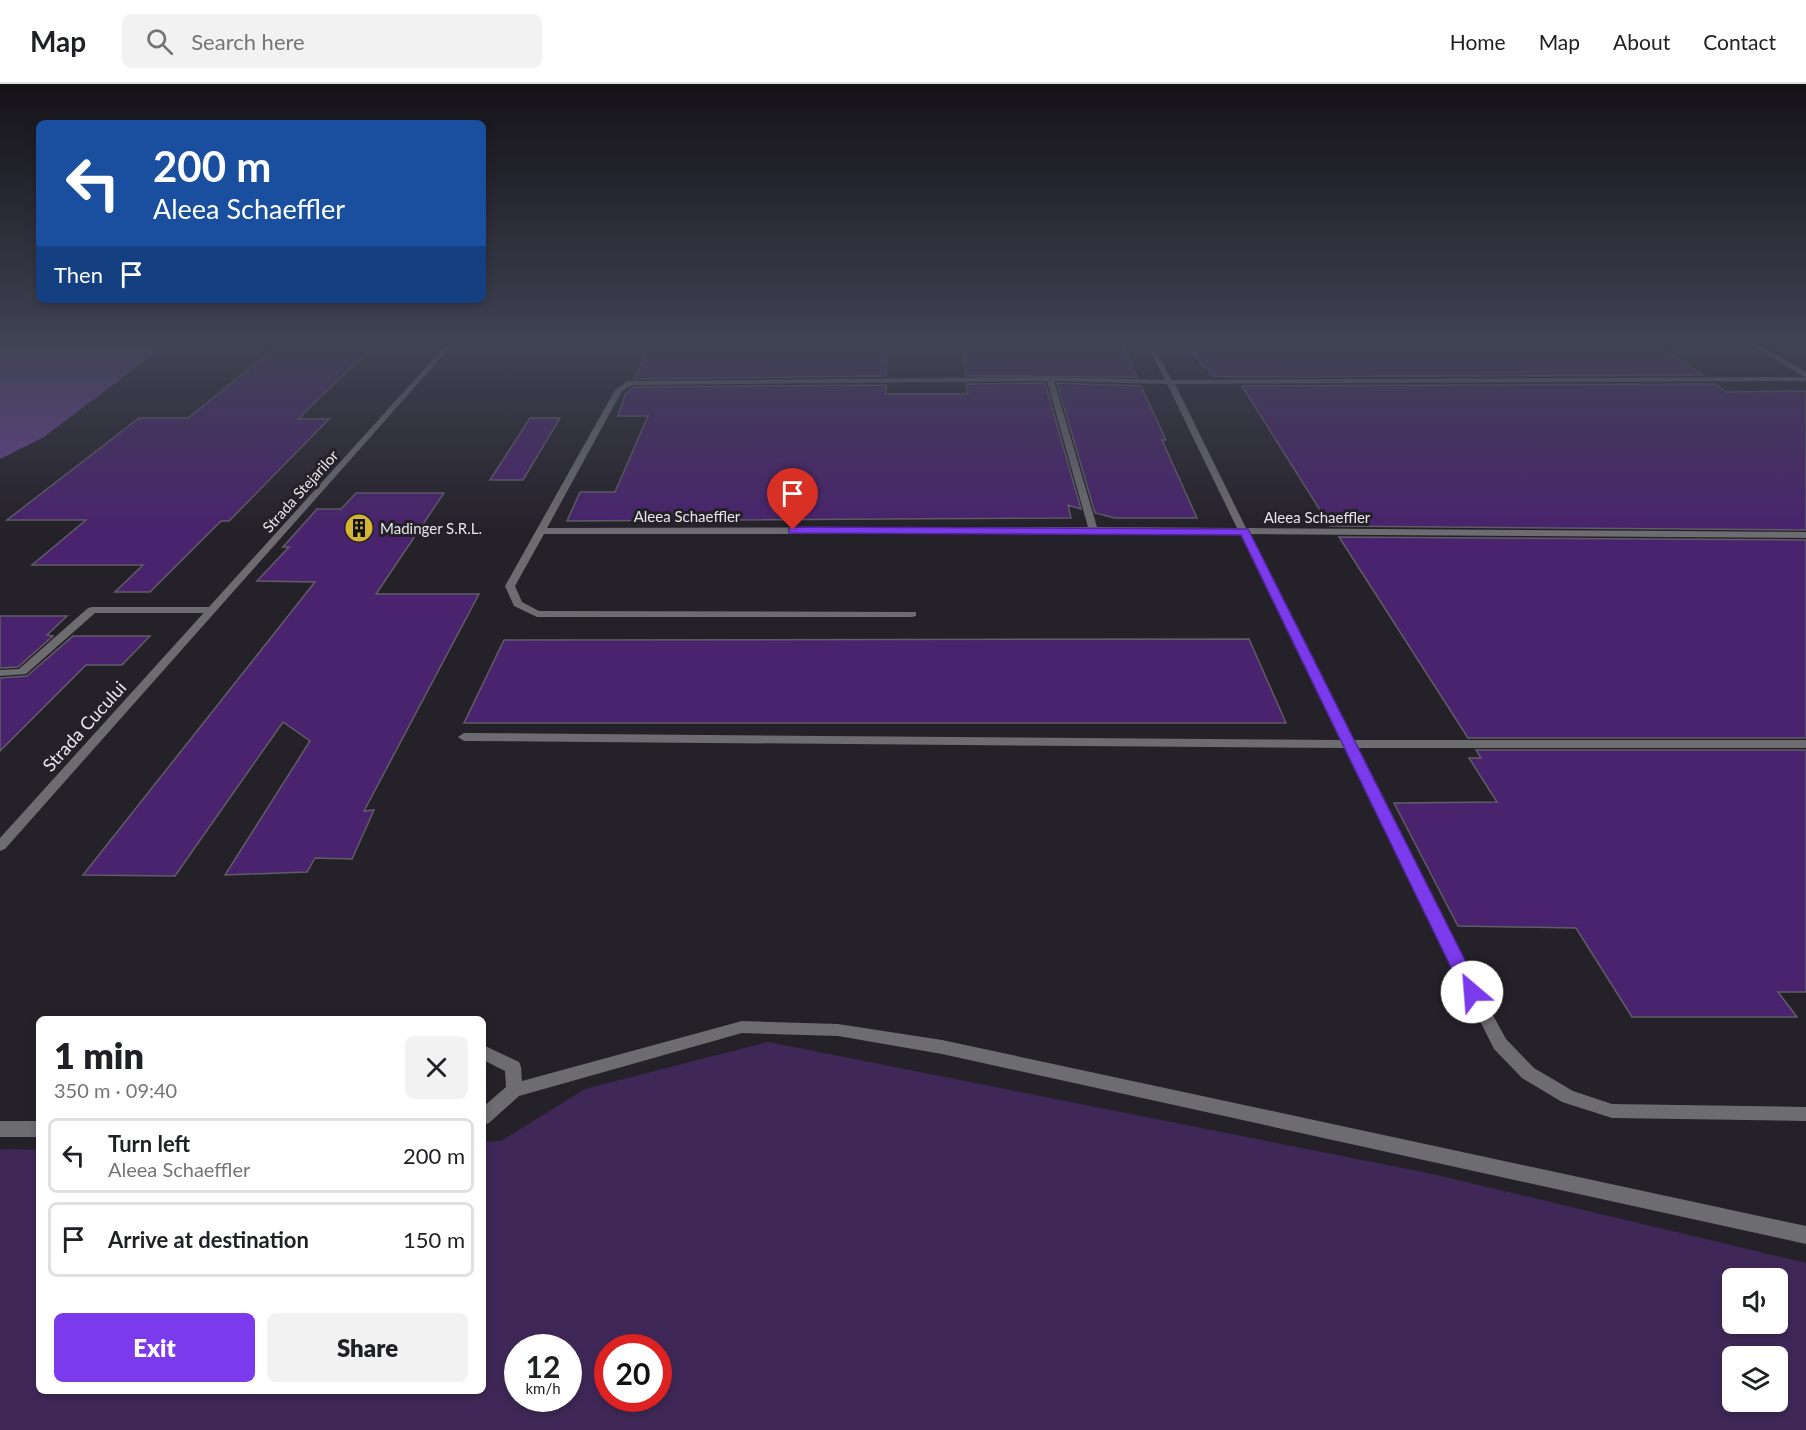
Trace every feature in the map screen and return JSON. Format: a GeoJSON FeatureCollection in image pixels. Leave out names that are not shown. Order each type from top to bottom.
{"type":"FeatureCollection","features":[{"type":"Feature","properties":{"kind":"street","name":"Strada Stejarilor"},"geometry":{"type":"LineString","coordinates":[[194,629],[394,407]]}},
{"type":"Feature","properties":{"kind":"street"},"geometry":{"type":"LineString","coordinates":[[609,407],[510,586],[518,604],[537,614],[912,614]]}},
{"type":"Feature","properties":{"kind":"street"},"geometry":{"type":"LineString","coordinates":[[1058,407],[1093,530]]}},
{"type":"Feature","properties":{"kind":"street"},"geometry":{"type":"LineString","coordinates":[[1182,407],[1348,744],[1500,1044],[1528,1073],[1568,1097],[1612,1111],[1806,1114]]}},
{"type":"Feature","properties":{"kind":"street","name":"Aleea Schaeffler"},"geometry":{"type":"LineString","coordinates":[[539,531],[1093,530],[1806,535]]}},
{"type":"Feature","properties":{"kind":"street"},"geometry":{"type":"LineString","coordinates":[[0,673],[22,672],[92,610],[211,610]]}},
{"type":"Feature","properties":{"kind":"street","name":"Strada Cucului"},"geometry":{"type":"LineString","coordinates":[[0,846],[194,629]]}},
{"type":"Feature","properties":{"kind":"street"},"geometry":{"type":"LineString","coordinates":[[464,737],[1348,744],[1806,744]]}},
{"type":"Feature","properties":{"kind":"street"},"geometry":{"type":"LineString","coordinates":[[486,1115],[514,1090],[742,1028],[838,1030],[942,1047],[1806,1235]]}},
{"type":"Feature","properties":{"kind":"street"},"geometry":{"type":"LineString","coordinates":[[486,1054],[513,1067],[514,1090]]}},
{"type":"Feature","properties":{"kind":"street"},"geometry":{"type":"LineString","coordinates":[[0,1129],[36,1129]]}},
{"type":"Feature","properties":{"kind":"shaded area"},"geometry":{"type":"Polygon","coordinates":[[[0,407],[84,407],[44,437],[0,459],[0,407]]]}},
{"type":"Feature","properties":{"kind":"shaded area"},"geometry":{"type":"Polygon","coordinates":[[[768,1042],[1428,1173],[1806,1263],[1806,1430],[0,1430],[0,1149],[36,1150],[36,1394],[486,1394],[486,1142],[501,1141],[585,1089],[768,1042]]]}},
{"type":"Feature","properties":{"kind":"building"},"geometry":{"type":"Polygon","coordinates":[[[202,407],[311,407],[298,419],[329,419],[229,521],[221,521],[150,592],[115,592],[143,565],[32,565],[86,520],[7,520],[139,418],[188,418],[202,407]]]}},
{"type":"Feature","properties":{"kind":"building"},"geometry":{"type":"Polygon","coordinates":[[[621,407],[1052,407],[1081,509],[1068,505],[1071,518],[567,521],[580,492],[615,492],[648,416],[618,416],[621,407]]]}},
{"type":"Feature","properties":{"kind":"building"},"geometry":{"type":"Polygon","coordinates":[[[1064,407],[1151,407],[1166,440],[1162,440],[1197,518],[1115,518],[1095,513],[1064,407]]]}},
{"type":"Feature","properties":{"kind":"building"},"geometry":{"type":"Polygon","coordinates":[[[1255,407],[1806,407],[1806,530],[1330,526],[1255,407]]]}},
{"type":"Feature","properties":{"kind":"building"},"geometry":{"type":"Polygon","coordinates":[[[530,418],[560,418],[523,480],[490,480],[530,418]]]}},
{"type":"Feature","properties":{"kind":"building"},"geometry":{"type":"Polygon","coordinates":[[[356,493],[444,493],[376,594],[479,594],[364,811],[374,810],[352,859],[315,858],[307,872],[225,875],[310,741],[283,722],[175,876],[83,875],[315,582],[257,581],[289,547],[283,547],[317,509],[341,509],[356,493]]]}},
{"type":"Feature","properties":{"kind":"building"},"geometry":{"type":"Polygon","coordinates":[[[1339,537],[1806,540],[1806,738],[1468,738],[1339,537]]]}},
{"type":"Feature","properties":{"kind":"building"},"geometry":{"type":"Polygon","coordinates":[[[0,616],[67,616],[47,635],[53,636],[18,667],[0,668],[0,616]]]}},
{"type":"Feature","properties":{"kind":"building"},"geometry":{"type":"Polygon","coordinates":[[[73,636],[150,636],[122,665],[86,665],[0,751],[0,678],[27,676],[73,636]]]}},
{"type":"Feature","properties":{"kind":"building"},"geometry":{"type":"Polygon","coordinates":[[[1249,639],[1286,723],[464,723],[504,640],[1249,639]]]}},
{"type":"Feature","properties":{"kind":"building"},"geometry":{"type":"Polygon","coordinates":[[[1476,750],[1806,750],[1806,992],[1778,992],[1797,1017],[1632,1017],[1576,928],[1458,926],[1394,803],[1497,802],[1469,758],[1481,758],[1476,750]]]}},
{"type":"Feature","properties":{"kind":"place","name":"Madinger S.R.L."},"geometry":{"type":"Point","coordinates":[359,528]}},
{"type":"Feature","properties":{"kind":"route"},"geometry":{"type":"LineString","coordinates":[[793,530],[1244,531],[1472,992]]}}]}
